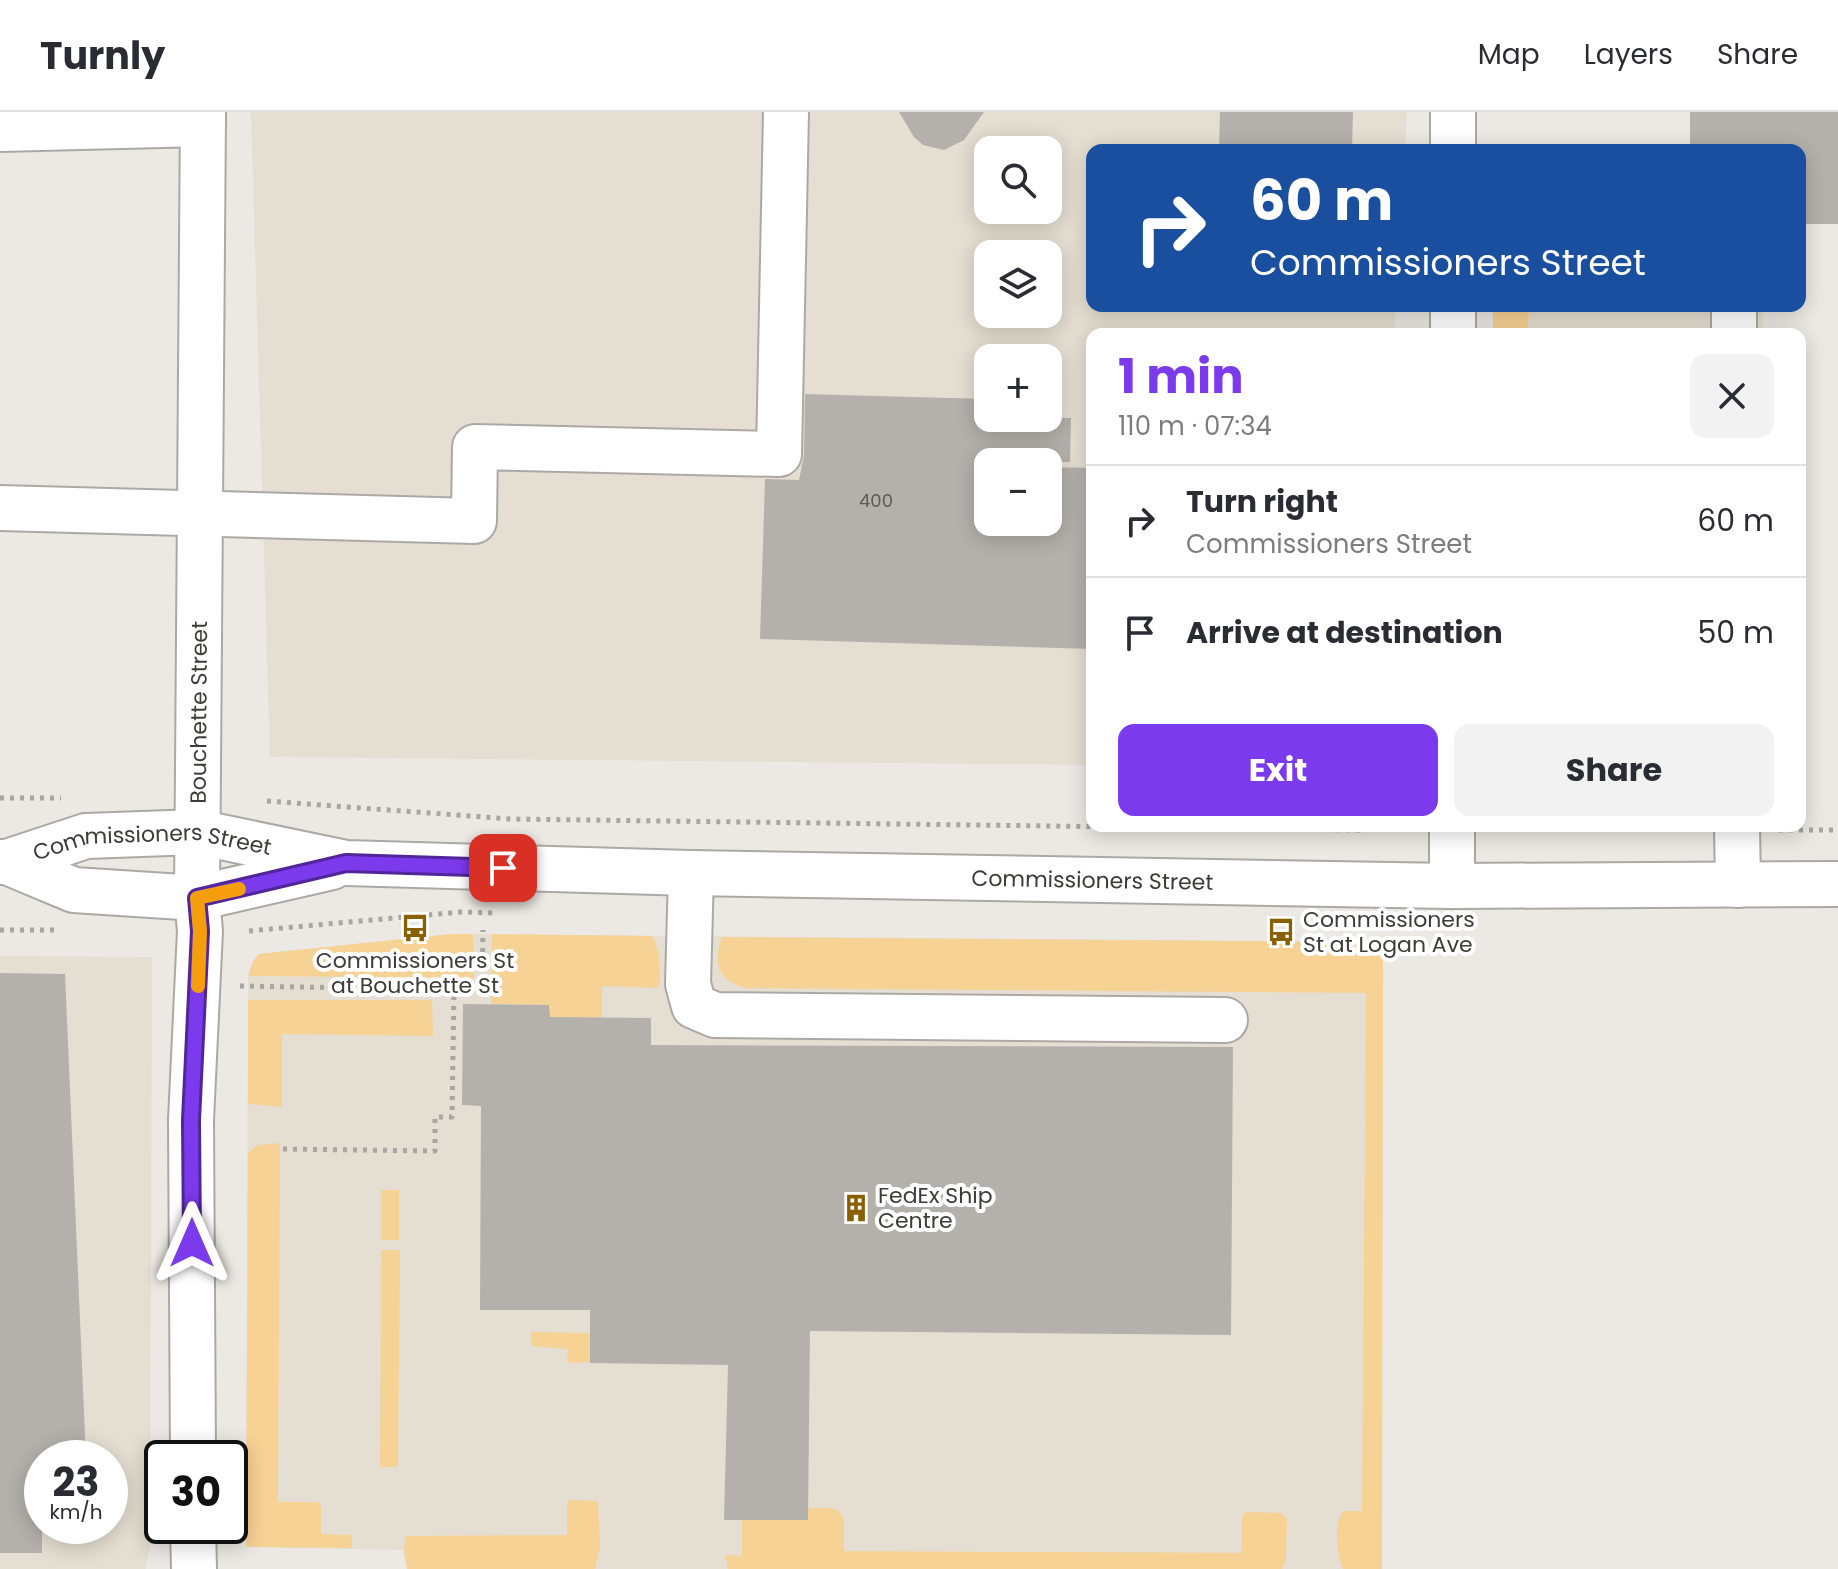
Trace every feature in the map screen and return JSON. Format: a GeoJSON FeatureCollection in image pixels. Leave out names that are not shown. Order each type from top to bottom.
{"type":"FeatureCollection","features":[{"type":"Feature","properties":{"kind":"street"},"geometry":{"type":"LineString","coordinates":[[0,508],[474,521],[475,447],[779,454],[786,112]]}},
{"type":"Feature","properties":{"kind":"street"},"geometry":{"type":"LineString","coordinates":[[1453,112],[1453,144]]}},
{"type":"Feature","properties":{"kind":"street"},"geometry":{"type":"LineString","coordinates":[[0,129],[66,120],[203,118]]}},
{"type":"Feature","properties":{"kind":"street","name":"Bouchette Street"},"geometry":{"type":"LineString","coordinates":[[193,1440],[191,1120],[200,931],[197,898],[203,118]]}},
{"type":"Feature","properties":{"kind":"street","name":"Commissioners Street"},"geometry":{"type":"LineString","coordinates":[[4,862],[86,836],[198,816],[346,863]]}},
{"type":"Feature","properties":{"kind":"street"},"geometry":{"type":"LineString","coordinates":[[1452,832],[1452,886]]}},
{"type":"Feature","properties":{"kind":"street"},"geometry":{"type":"LineString","coordinates":[[1737,832],[1738,885]]}},
{"type":"Feature","properties":{"kind":"street","name":"Commissioners Street"},"geometry":{"type":"LineString","coordinates":[[4,862],[74,890],[197,898],[346,863],[691,873],[1452,886],[1838,884]]}},
{"type":"Feature","properties":{"kind":"street"},"geometry":{"type":"LineString","coordinates":[[691,873],[688,984],[694,1006],[715,1015],[1225,1020]]}},
{"type":"Feature","properties":{"kind":"street"},"geometry":{"type":"LineString","coordinates":[[193,1544],[194,1569]]}},
{"type":"Feature","properties":{"kind":"path"},"geometry":{"type":"LineString","coordinates":[[0,798],[62,798]]}},
{"type":"Feature","properties":{"kind":"path"},"geometry":{"type":"LineString","coordinates":[[198,816],[226,798],[510,819],[1086,826]]}},
{"type":"Feature","properties":{"kind":"path"},"geometry":{"type":"LineString","coordinates":[[240,986],[482,990],[483,930]]}},
{"type":"Feature","properties":{"kind":"path"},"geometry":{"type":"LineString","coordinates":[[283,1149],[435,1151],[435,1117],[452,1117],[454,989]]}},
{"type":"Feature","properties":{"kind":"shaded area"},"geometry":{"type":"Polygon","coordinates":[[[251,112],[1407,112],[1405,144],[1086,144],[1086,312],[1396,312],[1394,328],[1086,328],[1086,765],[270,757],[251,112]]]}},
{"type":"Feature","properties":{"kind":"shaded area"},"geometry":{"type":"Polygon","coordinates":[[[1493,312],[1529,312],[1528,328],[1493,328],[1493,312]]]}},
{"type":"Feature","properties":{"kind":"shaded area"},"geometry":{"type":"Polygon","coordinates":[[[1529,312],[1763,312],[1763,328],[1529,328],[1529,312]]]}},
{"type":"Feature","properties":{"kind":"shaded area"},"geometry":{"type":"Polygon","coordinates":[[[451,934],[1383,942],[1382,1569],[407,1569],[403,1550],[246,1547],[248,976],[259,954],[451,934]]]}},
{"type":"Feature","properties":{"kind":"shaded area"},"geometry":{"type":"Polygon","coordinates":[[[473,934],[474,978],[248,976],[259,954],[473,934]]]}},
{"type":"Feature","properties":{"kind":"shaded area"},"geometry":{"type":"Polygon","coordinates":[[[492,934],[653,936],[659,955],[660,984],[656,988],[602,986],[602,1018],[550,1017],[549,1005],[491,1004],[492,934]]]}},
{"type":"Feature","properties":{"kind":"shaded area"},"geometry":{"type":"Polygon","coordinates":[[[722,937],[1383,942],[1382,1569],[1343,1569],[1337,1539],[1343,1511],[1362,1511],[1366,993],[745,988],[729,981],[720,970],[718,955],[722,937]]]}},
{"type":"Feature","properties":{"kind":"shaded area"},"geometry":{"type":"Polygon","coordinates":[[[0,956],[152,957],[150,1440],[144,1440],[144,1544],[150,1544],[150,1549],[145,1569],[0,1569],[0,956]]]}},
{"type":"Feature","properties":{"kind":"shaded area"},"geometry":{"type":"Polygon","coordinates":[[[248,1000],[432,1000],[433,1036],[282,1034],[282,1107],[248,1104],[248,1000]]]}},
{"type":"Feature","properties":{"kind":"shaded area"},"geometry":{"type":"Polygon","coordinates":[[[280,1143],[278,1502],[318,1502],[321,1507],[321,1534],[352,1535],[352,1548],[246,1547],[248,1153],[258,1145],[280,1143]]]}},
{"type":"Feature","properties":{"kind":"shaded area"},"geometry":{"type":"Polygon","coordinates":[[[381,1190],[399,1190],[399,1240],[381,1240],[381,1190]]]}},
{"type":"Feature","properties":{"kind":"shaded area"},"geometry":{"type":"Polygon","coordinates":[[[381,1250],[400,1250],[398,1467],[380,1467],[381,1250]]]}},
{"type":"Feature","properties":{"kind":"shaded area"},"geometry":{"type":"Polygon","coordinates":[[[531,1332],[590,1333],[590,1362],[568,1363],[567,1349],[531,1346],[531,1332]]]}},
{"type":"Feature","properties":{"kind":"shaded area"},"geometry":{"type":"Polygon","coordinates":[[[569,1500],[598,1501],[600,1547],[595,1569],[407,1569],[405,1536],[567,1535],[569,1500]]]}},
{"type":"Feature","properties":{"kind":"shaded area"},"geometry":{"type":"Polygon","coordinates":[[[808,1508],[839,1511],[844,1520],[844,1551],[1241,1553],[1242,1518],[1245,1512],[1281,1513],[1287,1518],[1286,1559],[1282,1569],[728,1569],[725,1555],[742,1556],[742,1520],[807,1520],[808,1508]]]}},
{"type":"Feature","properties":{"kind":"building"},"geometry":{"type":"Polygon","coordinates":[[[899,112],[984,112],[964,140],[944,150],[923,145],[914,137],[899,112]]]}},
{"type":"Feature","properties":{"kind":"building"},"geometry":{"type":"Polygon","coordinates":[[[1220,112],[1353,112],[1352,144],[1219,144],[1220,112]]]}},
{"type":"Feature","properties":{"kind":"building"},"geometry":{"type":"Polygon","coordinates":[[[1690,112],[1838,112],[1838,224],[1806,224],[1806,144],[1690,144],[1690,112]]]}},
{"type":"Feature","properties":{"kind":"building"},"geometry":{"type":"Polygon","coordinates":[[[805,394],[974,399],[974,432],[1062,432],[1062,418],[1071,418],[1070,462],[1062,462],[1062,448],[974,448],[974,536],[1062,536],[1062,467],[1086,468],[1086,649],[760,639],[765,479],[799,480],[804,455],[805,394]]]}},
{"type":"Feature","properties":{"kind":"building"},"geometry":{"type":"Polygon","coordinates":[[[0,973],[65,974],[85,1440],[24,1440],[24,1544],[42,1544],[42,1553],[0,1553],[0,973]]]}},
{"type":"Feature","properties":{"kind":"building","name":"FedEx Ship Centre"},"geometry":{"type":"Polygon","coordinates":[[[463,1004],[549,1005],[550,1017],[651,1018],[651,1045],[1233,1047],[1231,1335],[810,1331],[808,1520],[724,1520],[728,1365],[590,1363],[590,1310],[480,1310],[481,1106],[462,1105],[463,1004]]]}},
{"type":"Feature","properties":{"kind":"slow traffic"},"geometry":{"type":"LineString","coordinates":[[198,986],[200,931],[197,898],[239,889]]}},
{"type":"Feature","properties":{"kind":"place","name":"Commissioners St at Bouchette St"},"geometry":{"type":"Point","coordinates":[415,928]}},
{"type":"Feature","properties":{"kind":"place","name":"Commissioners St at Logan Ave"},"geometry":{"type":"Point","coordinates":[1281,932]}},
{"type":"Feature","properties":{"kind":"place","name":"FedEx Ship Centre"},"geometry":{"type":"Point","coordinates":[856,1208]}},
{"type":"Feature","properties":{"kind":"route"},"geometry":{"type":"LineString","coordinates":[[192,1243],[191,1120],[200,931],[197,898],[346,863],[503,868]]}}]}
